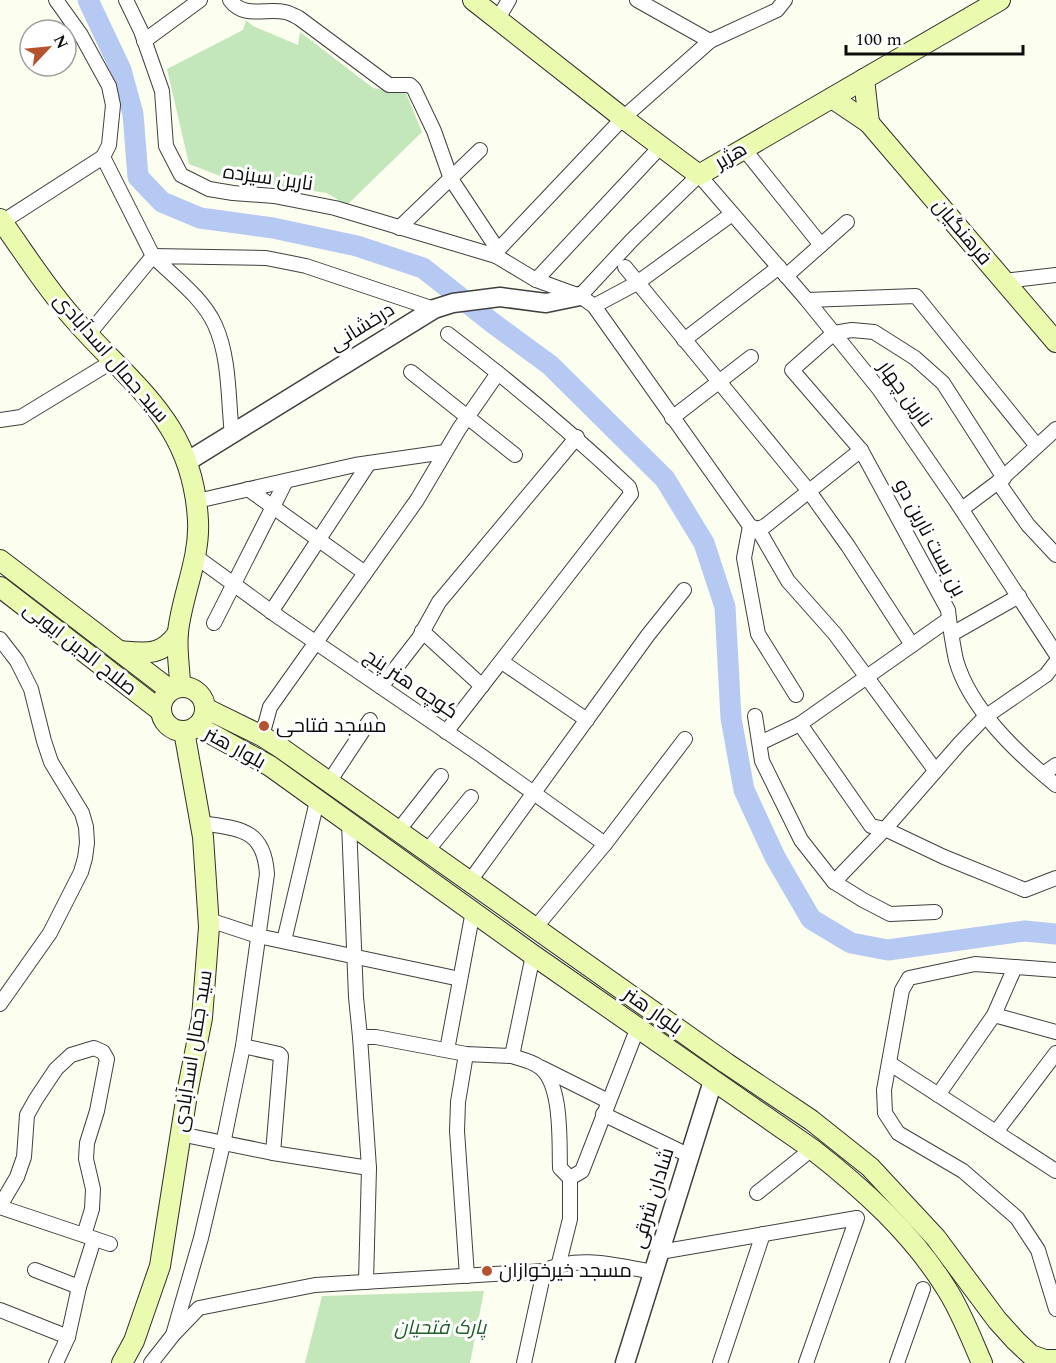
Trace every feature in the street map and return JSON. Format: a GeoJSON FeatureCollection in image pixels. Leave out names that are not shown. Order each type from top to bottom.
{"type":"FeatureCollection","features":[{"type":"Feature","properties":{"kind":"main road","name":"هژیر"},"geometry":{"type":"LineString","coordinates":[[473,0],[699,175],[864,79],[983,6],[1000,0]]}},
{"type":"Feature","properties":{"kind":"main road"},"geometry":{"type":"LineString","coordinates":[[864,79],[869,123]]}},
{"type":"Feature","properties":{"kind":"main road","name":"فرهنگیان"},"geometry":{"type":"LineString","coordinates":[[832,98],[869,123],[1056,342]]}},
{"type":"Feature","properties":{"kind":"main road","name":"سید جمال اسدآبادی"},"geometry":{"type":"LineString","coordinates":[[1,220],[71,317],[155,406],[174,432],[188,461],[197,501],[199,524],[195,556],[178,633],[175,689]]}},
{"type":"Feature","properties":{"kind":"main road"},"geometry":{"type":"LineString","coordinates":[[0,560],[118,650],[175,689]]}},
{"type":"Feature","properties":{"kind":"main road","name":"صلاح الدین ایوبی"},"geometry":{"type":"LineString","coordinates":[[0,587],[161,711]]}},
{"type":"Feature","properties":{"kind":"main road"},"geometry":{"type":"LineString","coordinates":[[118,650],[154,653],[171,643],[178,633]]}},
{"type":"Feature","properties":{"kind":"main road"},"geometry":{"type":"LineString","coordinates":[[189,688],[202,700],[195,722],[176,730],[168,726],[161,711],[165,696],[175,689],[189,688]]}},
{"type":"Feature","properties":{"kind":"main road","name":"سید جمال اسدآبادی"},"geometry":{"type":"LineString","coordinates":[[122,1363],[134,1341],[160,1266],[180,1134],[202,1018],[208,920],[195,722]]}},
{"type":"Feature","properties":{"kind":"main road","name":"بلوار هنر"},"geometry":{"type":"LineString","coordinates":[[195,722],[262,736],[726,1063],[811,1120],[870,1167],[936,1238],[1025,1357],[1056,1360]]}},
{"type":"Feature","properties":{"kind":"main road","name":"بلوار هنر"},"geometry":{"type":"LineString","coordinates":[[195,722],[270,766],[533,955],[812,1149],[856,1183],[919,1252],[947,1288],[982,1363]]}},
{"type":"Feature","properties":{"kind":"main road"},"geometry":{"type":"LineString","coordinates":[[713,1081],[726,1063]]}},
{"type":"Feature","properties":{"kind":"street"},"geometry":{"type":"LineString","coordinates":[[1,220],[103,157],[109,145],[113,105],[109,86],[81,35],[56,0]]}},
{"type":"Feature","properties":{"kind":"street","name":"نارین سیزده"},"geometry":{"type":"LineString","coordinates":[[126,0],[162,91],[166,146],[181,174],[209,189],[233,194],[274,196],[335,208],[399,228],[497,253]]}},
{"type":"Feature","properties":{"kind":"street"},"geometry":{"type":"LineString","coordinates":[[144,41],[200,0]]}},
{"type":"Feature","properties":{"kind":"street"},"geometry":{"type":"LineString","coordinates":[[497,20],[509,0]]}},
{"type":"Feature","properties":{"kind":"street"},"geometry":{"type":"LineString","coordinates":[[637,0],[710,41]]}},
{"type":"Feature","properties":{"kind":"street"},"geometry":{"type":"LineString","coordinates":[[497,253],[623,118],[710,41],[777,10],[785,0]]}},
{"type":"Feature","properties":{"kind":"street"},"geometry":{"type":"LineString","coordinates":[[232,3],[250,12],[286,12],[293,15],[389,85],[410,86],[418,95],[451,178],[497,253],[536,280],[587,301],[754,528],[788,581],[835,634],[935,770]]}},
{"type":"Feature","properties":{"kind":"street"},"geometry":{"type":"LineString","coordinates":[[536,280],[661,146]]}},
{"type":"Feature","properties":{"kind":"street"},"geometry":{"type":"LineString","coordinates":[[744,149],[821,245]]}},
{"type":"Feature","properties":{"kind":"street"},"geometry":{"type":"LineString","coordinates":[[399,228],[480,150]]}},
{"type":"Feature","properties":{"kind":"street"},"geometry":{"type":"LineString","coordinates":[[103,157],[153,256],[190,292],[215,325],[225,362],[232,435]]}},
{"type":"Feature","properties":{"kind":"street"},"geometry":{"type":"LineString","coordinates":[[587,301],[632,240],[699,175]]}},
{"type":"Feature","properties":{"kind":"street","name":"نارین چهار"},"geometry":{"type":"LineString","coordinates":[[699,175],[807,300],[879,389],[962,509],[1056,654]]}},
{"type":"Feature","properties":{"kind":"street"},"geometry":{"type":"LineString","coordinates":[[587,301],[637,283],[732,214]]}},
{"type":"Feature","properties":{"kind":"street"},"geometry":{"type":"LineString","coordinates":[[684,340],[821,245],[847,222]]}},
{"type":"Feature","properties":{"kind":"street"},"geometry":{"type":"LineString","coordinates":[[153,256],[266,258],[306,266],[434,309]]}},
{"type":"Feature","properties":{"kind":"street"},"geometry":{"type":"LineString","coordinates":[[88,335],[153,256]]}},
{"type":"Feature","properties":{"kind":"street"},"geometry":{"type":"LineString","coordinates":[[625,267],[808,490],[848,546],[912,645]]}},
{"type":"Feature","properties":{"kind":"street"},"geometry":{"type":"LineString","coordinates":[[1004,281],[1056,275]]}},
{"type":"Feature","properties":{"kind":"street"},"geometry":{"type":"LineString","coordinates":[[807,300],[916,296],[1037,446]]}},
{"type":"Feature","properties":{"kind":"street","name":"درخشانی"},"geometry":{"type":"LineString","coordinates":[[188,461],[434,309],[453,303],[500,297],[546,303],[587,301]]}},
{"type":"Feature","properties":{"kind":"street"},"geometry":{"type":"LineString","coordinates":[[834,333],[852,330],[874,332],[915,358],[943,383],[1028,525],[1056,555]]}},
{"type":"Feature","properties":{"kind":"street","name":"بن بست نارین دو"},"geometry":{"type":"LineString","coordinates":[[760,743],[800,724],[949,619],[948,610],[861,450],[792,370],[834,333]]}},
{"type":"Feature","properties":{"kind":"street"},"geometry":{"type":"LineString","coordinates":[[446,732],[631,494],[629,487],[577,437],[448,334]]}},
{"type":"Feature","properties":{"kind":"street"},"geometry":{"type":"LineString","coordinates":[[672,418],[751,357]]}},
{"type":"Feature","properties":{"kind":"street"},"geometry":{"type":"LineString","coordinates":[[0,420],[21,417],[113,361]]}},
{"type":"Feature","properties":{"kind":"street"},"geometry":{"type":"LineString","coordinates":[[411,372],[515,455]]}},
{"type":"Feature","properties":{"kind":"street"},"geometry":{"type":"LineString","coordinates":[[262,736],[270,707],[417,500],[445,452],[498,373]]}},
{"type":"Feature","properties":{"kind":"street"},"geometry":{"type":"LineString","coordinates":[[962,509],[1001,480],[1056,429]]}},
{"type":"Feature","properties":{"kind":"street"},"geometry":{"type":"LineString","coordinates":[[381,687],[422,632],[439,602],[577,437]]}},
{"type":"Feature","properties":{"kind":"street"},"geometry":{"type":"LineString","coordinates":[[754,528],[765,526],[861,450]]}},
{"type":"Feature","properties":{"kind":"street"},"geometry":{"type":"LineString","coordinates":[[197,501],[369,463],[445,452]]}},
{"type":"Feature","properties":{"kind":"street"},"geometry":{"type":"LineString","coordinates":[[272,612],[369,463]]}},
{"type":"Feature","properties":{"kind":"street"},"geometry":{"type":"LineString","coordinates":[[214,622],[286,481]]}},
{"type":"Feature","properties":{"kind":"street"},"geometry":{"type":"LineString","coordinates":[[248,489],[364,573]]}},
{"type":"Feature","properties":{"kind":"street"},"geometry":{"type":"LineString","coordinates":[[754,528],[744,558],[758,634],[796,695]]}},
{"type":"Feature","properties":{"kind":"street","name":"کوچه هنر پنج"},"geometry":{"type":"LineString","coordinates":[[195,556],[605,844]]}},
{"type":"Feature","properties":{"kind":"street"},"geometry":{"type":"LineString","coordinates":[[470,881],[648,635],[684,590]]}},
{"type":"Feature","properties":{"kind":"street"},"geometry":{"type":"LineString","coordinates":[[952,634],[1019,596]]}},
{"type":"Feature","properties":{"kind":"street"},"geometry":{"type":"LineString","coordinates":[[949,619],[956,660],[966,686],[985,717],[1056,785]]}},
{"type":"Feature","properties":{"kind":"street"},"geometry":{"type":"LineString","coordinates":[[422,632],[482,686]]}},
{"type":"Feature","properties":{"kind":"street"},"geometry":{"type":"LineString","coordinates":[[0,639],[17,661],[31,689],[51,762],[82,813],[87,843],[86,858],[81,872],[50,933],[0,1004]]}},
{"type":"Feature","properties":{"kind":"street"},"geometry":{"type":"LineString","coordinates":[[502,662],[587,720]]}},
{"type":"Feature","properties":{"kind":"street"},"geometry":{"type":"LineString","coordinates":[[834,882],[885,829],[935,770],[985,717],[1046,675],[1056,662]]}},
{"type":"Feature","properties":{"kind":"street"},"geometry":{"type":"LineString","coordinates":[[755,716],[762,761],[801,840],[834,882],[890,914],[935,912]]}},
{"type":"Feature","properties":{"kind":"street"},"geometry":{"type":"LineString","coordinates":[[329,782],[370,720]]}},
{"type":"Feature","properties":{"kind":"street"},"geometry":{"type":"LineString","coordinates":[[800,724],[871,826],[885,829],[944,857],[1025,890],[1056,878]]}},
{"type":"Feature","properties":{"kind":"street"},"geometry":{"type":"LineString","coordinates":[[536,928],[605,844],[685,739]]}},
{"type":"Feature","properties":{"kind":"street"},"geometry":{"type":"LineString","coordinates":[[1043,774],[1056,765]]}},
{"type":"Feature","properties":{"kind":"street"},"geometry":{"type":"LineString","coordinates":[[398,831],[441,776]]}},
{"type":"Feature","properties":{"kind":"street"},"geometry":{"type":"LineString","coordinates":[[427,851],[471,797]]}},
{"type":"Feature","properties":{"kind":"street"},"geometry":{"type":"LineString","coordinates":[[284,941],[317,801]]}},
{"type":"Feature","properties":{"kind":"street"},"geometry":{"type":"LineString","coordinates":[[173,1335],[201,1238],[243,1046],[267,874],[264,852],[252,835],[244,830],[201,823]]}},
{"type":"Feature","properties":{"kind":"street"},"geometry":{"type":"LineString","coordinates":[[349,823],[356,997],[369,1167],[366,1282]]}},
{"type":"Feature","properties":{"kind":"street"},"geometry":{"type":"LineString","coordinates":[[447,1050],[473,911]]}},
{"type":"Feature","properties":{"kind":"street"},"geometry":{"type":"LineString","coordinates":[[208,920],[258,936],[460,980]]}},
{"type":"Feature","properties":{"kind":"street"},"geometry":{"type":"LineString","coordinates":[[512,1056],[533,955]]}},
{"type":"Feature","properties":{"kind":"street"},"geometry":{"type":"LineString","coordinates":[[1056,970],[975,964],[909,978],[902,990],[884,1090],[885,1113],[898,1133],[963,1171],[1017,1218],[1038,1250],[1056,1310]]}},
{"type":"Feature","properties":{"kind":"street"},"geometry":{"type":"LineString","coordinates":[[938,1095],[994,1015],[1015,967]]}},
{"type":"Feature","properties":{"kind":"street"},"geometry":{"type":"LineString","coordinates":[[994,1015],[1056,1032]]}},
{"type":"Feature","properties":{"kind":"street"},"geometry":{"type":"LineString","coordinates":[[570,1178],[582,1171],[638,1027]]}},
{"type":"Feature","properties":{"kind":"street"},"geometry":{"type":"LineString","coordinates":[[360,1037],[376,1037],[466,1054],[512,1056],[540,1067],[605,1108],[690,1156]]}},
{"type":"Feature","properties":{"kind":"street"},"geometry":{"type":"LineString","coordinates":[[243,1046],[279,1053],[281,1056],[273,1153]]}},
{"type":"Feature","properties":{"kind":"street"},"geometry":{"type":"LineString","coordinates":[[57,1363],[68,1337],[89,1237],[93,1189],[86,1159],[87,1143],[97,1111],[107,1059],[103,1052],[94,1048],[71,1055],[56,1069],[36,1098],[27,1115],[24,1157],[17,1177],[0,1206],[89,1237],[110,1244]]}},
{"type":"Feature","properties":{"kind":"street"},"geometry":{"type":"LineString","coordinates":[[996,1132],[1056,1053]]}},
{"type":"Feature","properties":{"kind":"street"},"geometry":{"type":"LineString","coordinates":[[466,1054],[457,1131],[467,1276]]}},
{"type":"Feature","properties":{"kind":"street"},"geometry":{"type":"LineString","coordinates":[[889,1063],[1056,1171]]}},
{"type":"Feature","properties":{"kind":"street"},"geometry":{"type":"LineString","coordinates":[[540,1067],[551,1083],[558,1113],[560,1168],[570,1178],[570,1219],[559,1263]]}},
{"type":"Feature","properties":{"kind":"street","name":"شادان شرقی"},"geometry":{"type":"LineString","coordinates":[[625,1363],[713,1081]]}},
{"type":"Feature","properties":{"kind":"street"},"geometry":{"type":"LineString","coordinates":[[180,1134],[273,1153],[369,1167]]}},
{"type":"Feature","properties":{"kind":"street"},"geometry":{"type":"LineString","coordinates":[[757,1193],[812,1149]]}},
{"type":"Feature","properties":{"kind":"street"},"geometry":{"type":"LineString","coordinates":[[660,1252],[857,1218],[806,1363]]}},
{"type":"Feature","properties":{"kind":"street"},"geometry":{"type":"LineString","coordinates":[[720,1363],[764,1234]]}},
{"type":"Feature","properties":{"kind":"street"},"geometry":{"type":"LineString","coordinates":[[151,1363],[173,1335],[199,1308],[315,1285],[544,1271],[559,1263],[581,1261],[654,1272]]}},
{"type":"Feature","properties":{"kind":"street"},"geometry":{"type":"LineString","coordinates":[[35,1270],[79,1287]]}},
{"type":"Feature","properties":{"kind":"street"},"geometry":{"type":"LineString","coordinates":[[528,1362],[544,1271]]}},
{"type":"Feature","properties":{"kind":"street"},"geometry":{"type":"LineString","coordinates":[[897,1363],[923,1289]]}},
{"type":"Feature","properties":{"kind":"street"},"geometry":{"type":"LineString","coordinates":[[0,1310],[68,1337]]}},
{"type":"Feature","properties":{"kind":"green space"},"geometry":{"type":"Polygon","coordinates":[[[246,20],[253,26],[298,45],[300,32],[373,88],[406,93],[422,132],[347,205],[327,193],[228,179],[189,164],[167,69],[243,30],[246,20]]]}},
{"type":"Feature","properties":{"kind":"green space","name":"پارک فتحیان"},"geometry":{"type":"Polygon","coordinates":[[[484,1291],[470,1363],[305,1363],[322,1296],[484,1291]]]}},
{"type":"Feature","properties":{"kind":"waterway"},"geometry":{"type":"LineString","coordinates":[[88,0],[121,70],[133,114],[138,177],[162,202],[200,218],[273,228],[357,246],[423,268],[550,365],[665,479],[704,543],[725,607],[731,718],[744,790],[775,857],[811,919],[851,943],[888,950],[1025,931],[1056,934]]}},
{"type":"Feature","properties":{"kind":"place","name":"مسجد فتاحی"},"geometry":{"type":"Point","coordinates":[264,726]}},
{"type":"Feature","properties":{"kind":"place","name":"مسجد خیرخوازان"},"geometry":{"type":"Point","coordinates":[487,1271]}}]}
